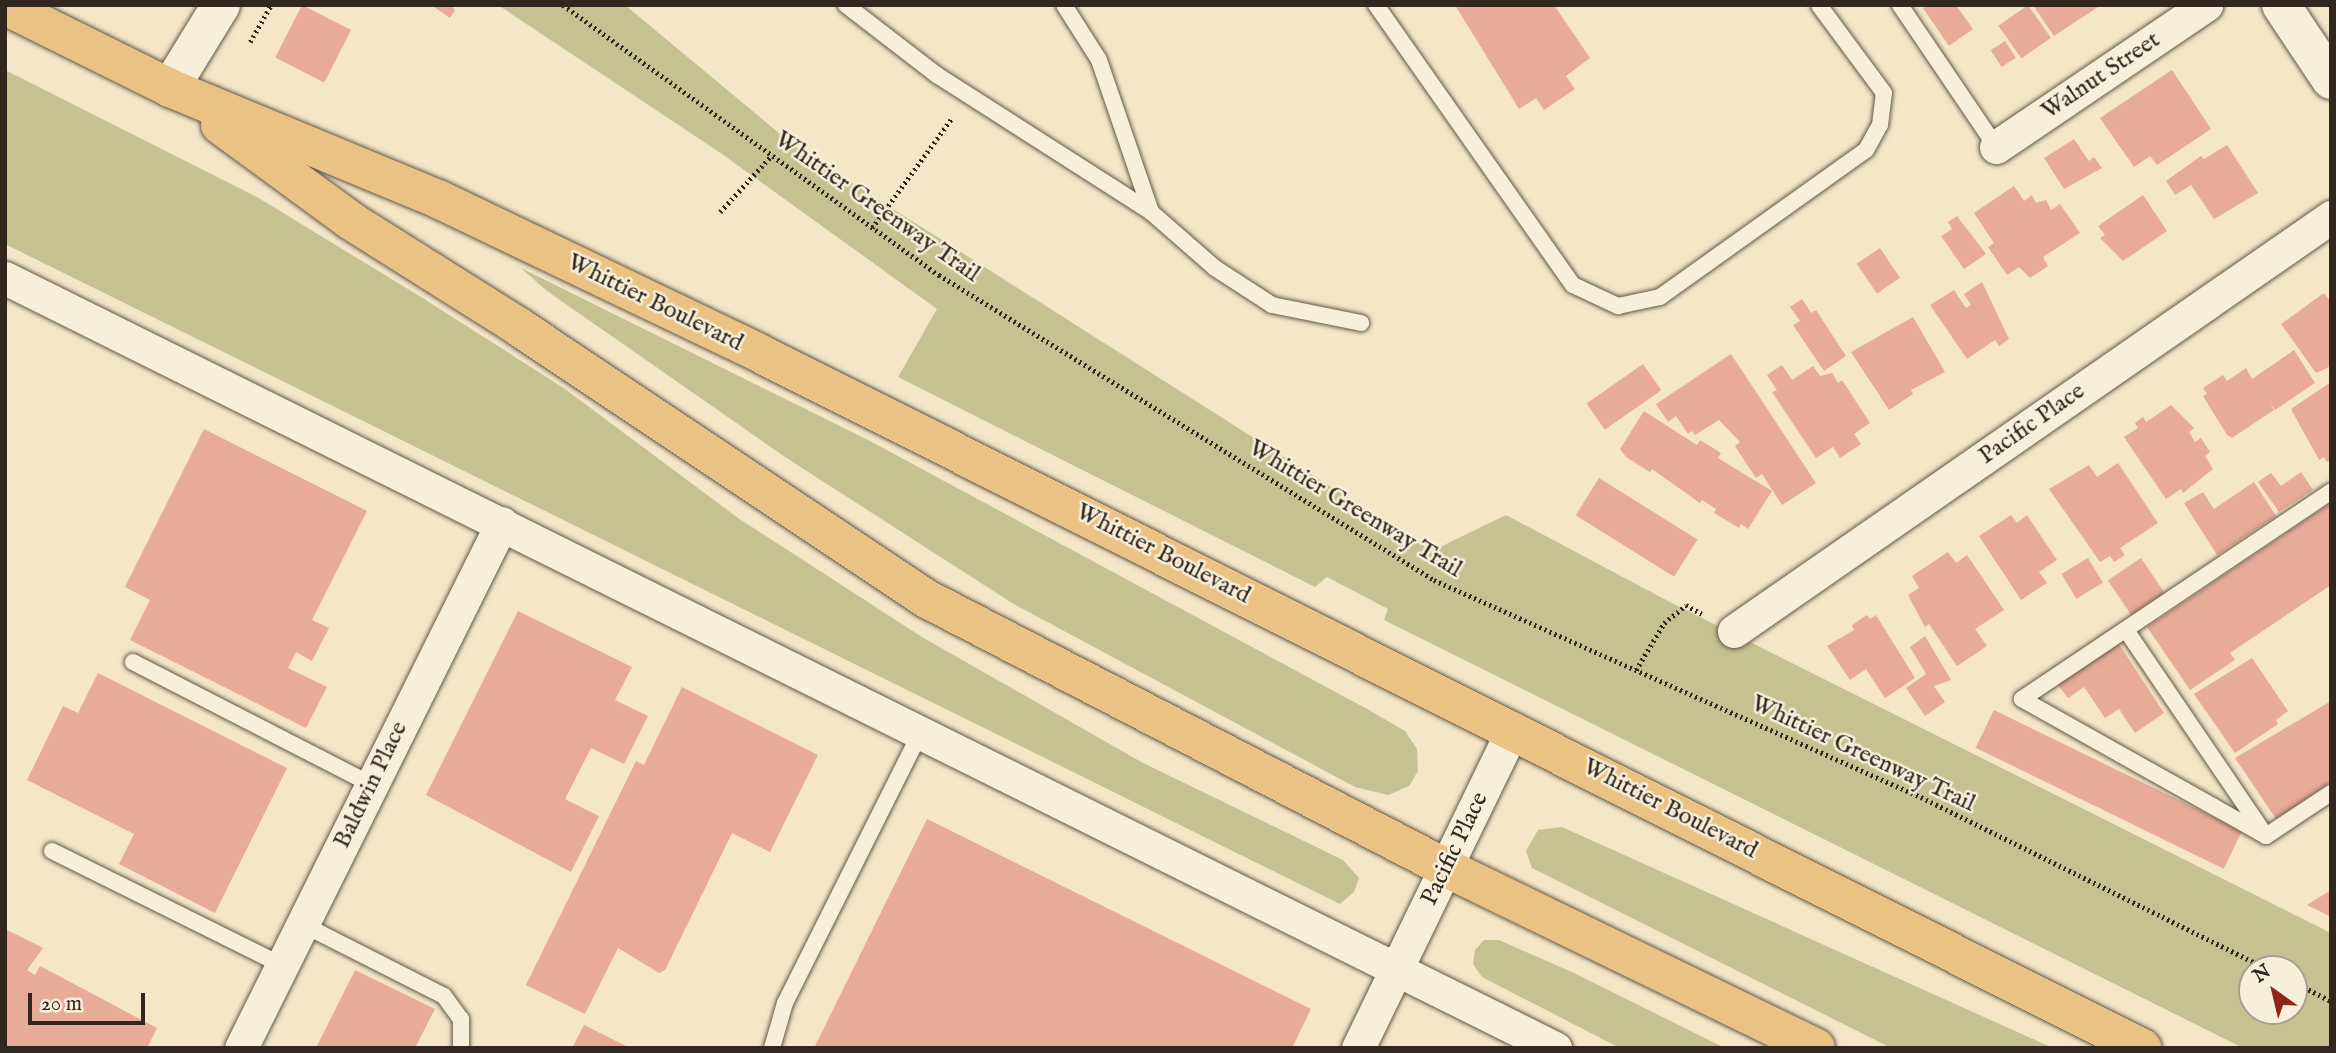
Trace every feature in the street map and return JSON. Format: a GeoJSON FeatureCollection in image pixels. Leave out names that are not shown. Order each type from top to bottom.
{"type":"FeatureCollection","features":[{"type":"Feature","properties":{"kind":"main road"},"geometry":{"type":"LineString","coordinates":[[170,88],[221,5]]}},
{"type":"Feature","properties":{"kind":"main road"},"geometry":{"type":"LineString","coordinates":[[2281,5],[2331,80]]}},
{"type":"Feature","properties":{"kind":"main road","name":"Whittier Boulevard"},"geometry":{"type":"LineString","coordinates":[[5,6],[170,88],[438,200],[642,297],[1513,729],[2143,1048]]}},
{"type":"Feature","properties":{"kind":"main road","name":"Whittier Boulevard"},"geometry":{"type":"LineString","coordinates":[[170,88],[351,221],[519,327],[925,598],[1446,868],[1816,1048]]}},
{"type":"Feature","properties":{"kind":"street","name":"Walnut Street"},"geometry":{"type":"LineString","coordinates":[[1996,147],[2206,5]]}},
{"type":"Feature","properties":{"kind":"street","name":"Pacific Place"},"geometry":{"type":"LineString","coordinates":[[1734,631],[2331,217]]}},
{"type":"Feature","properties":{"kind":"street"},"geometry":{"type":"LineString","coordinates":[[5,278],[1555,1048]]}},
{"type":"Feature","properties":{"kind":"street","name":"Baldwin Place"},"geometry":{"type":"LineString","coordinates":[[241,1048],[502,523]]}},
{"type":"Feature","properties":{"kind":"street","name":"Pacific Place"},"geometry":{"type":"LineString","coordinates":[[1358,1048],[1513,729]]}},
{"type":"Feature","properties":{"kind":"lane"},"geometry":{"type":"LineString","coordinates":[[846,5],[968,95],[1151,212],[1215,268],[1272,305],[1361,323]]}},
{"type":"Feature","properties":{"kind":"lane"},"geometry":{"type":"LineString","coordinates":[[1064,5],[1099,60],[1151,212]]}},
{"type":"Feature","properties":{"kind":"lane"},"geometry":{"type":"LineString","coordinates":[[1376,5],[1573,285],[1618,306],[1660,297],[1866,150],[1880,125],[1884,93],[1819,5]]}},
{"type":"Feature","properties":{"kind":"lane"},"geometry":{"type":"LineString","coordinates":[[1900,5],[1996,147]]}},
{"type":"Feature","properties":{"kind":"lane"},"geometry":{"type":"LineString","coordinates":[[2266,836],[2022,699],[2331,491]]}},
{"type":"Feature","properties":{"kind":"lane"},"geometry":{"type":"LineString","coordinates":[[2126,630],[2266,836]]}},
{"type":"Feature","properties":{"kind":"lane"},"geometry":{"type":"LineString","coordinates":[[132,662],[372,785]]}},
{"type":"Feature","properties":{"kind":"lane"},"geometry":{"type":"LineString","coordinates":[[772,1048],[785,1003],[921,732]]}},
{"type":"Feature","properties":{"kind":"lane"},"geometry":{"type":"LineString","coordinates":[[2266,836],[2331,793]]}},
{"type":"Feature","properties":{"kind":"lane"},"geometry":{"type":"LineString","coordinates":[[52,851],[282,965]]}},
{"type":"Feature","properties":{"kind":"lane"},"geometry":{"type":"LineString","coordinates":[[302,924],[444,996],[461,1020],[461,1048]]}},
{"type":"Feature","properties":{"kind":"path"},"geometry":{"type":"LineString","coordinates":[[250,42],[271,5]]}},
{"type":"Feature","properties":{"kind":"path","name":"Whittier Greenway Trail"},"geometry":{"type":"LineString","coordinates":[[563,5],[939,275],[1434,580],[1922,797],[2239,955]]}},
{"type":"Feature","properties":{"kind":"path"},"geometry":{"type":"LineString","coordinates":[[872,228],[968,95]]}},
{"type":"Feature","properties":{"kind":"path"},"geometry":{"type":"LineString","coordinates":[[720,212],[772,155]]}},
{"type":"Feature","properties":{"kind":"path"},"geometry":{"type":"LineString","coordinates":[[1636,670],[1664,623],[1686,606],[1734,631]]}},
{"type":"Feature","properties":{"kind":"path"},"geometry":{"type":"LineString","coordinates":[[2308,989],[2331,1001]]}},
{"type":"Feature","properties":{"kind":"shaded area"},"geometry":{"type":"Polygon","coordinates":[[[498,5],[625,5],[797,148],[1432,551],[1506,515],[1666,600],[2331,933],[2331,1048],[2243,1048],[1384,620],[1388,609],[1327,577],[1315,587],[898,377],[937,309],[722,154],[498,5]]]}},
{"type":"Feature","properties":{"kind":"shaded area"},"geometry":{"type":"Polygon","coordinates":[[[5,70],[257,197],[565,389],[738,518],[922,637],[1143,763],[1343,860],[1359,878],[1354,892],[1340,904],[5,244],[5,70]]]}},
{"type":"Feature","properties":{"kind":"shaded area"},"geometry":{"type":"Polygon","coordinates":[[[521,268],[870,441],[1369,710],[1405,731],[1417,749],[1418,771],[1409,786],[1388,795],[1355,787],[1012,603],[785,457],[547,291],[521,268]]]}},
{"type":"Feature","properties":{"kind":"shaded area"},"geometry":{"type":"Polygon","coordinates":[[[1562,827],[2053,1048],[1891,1048],[1532,868],[1526,851],[1538,830],[1562,827]]]}},
{"type":"Feature","properties":{"kind":"shaded area"},"geometry":{"type":"Polygon","coordinates":[[[1484,940],[1499,940],[1574,973],[1725,1048],[1620,1048],[1482,977],[1473,964],[1475,950],[1484,940]]]}},
{"type":"Feature","properties":{"kind":"building"},"geometry":{"type":"Polygon","coordinates":[[[302,5],[351,30],[324,83],[275,58],[302,5]]]}},
{"type":"Feature","properties":{"kind":"building"},"geometry":{"type":"Polygon","coordinates":[[[431,5],[451,5],[455,10],[450,18],[431,5]]]}},
{"type":"Feature","properties":{"kind":"building"},"geometry":{"type":"Polygon","coordinates":[[[1455,5],[1554,5],[1590,58],[1566,76],[1575,89],[1544,110],[1536,98],[1519,109],[1455,5]]]}},
{"type":"Feature","properties":{"kind":"building"},"geometry":{"type":"Polygon","coordinates":[[[1927,5],[1956,5],[1973,29],[1949,46],[1923,8],[1927,5]]]}},
{"type":"Feature","properties":{"kind":"building"},"geometry":{"type":"Polygon","coordinates":[[[2028,5],[2051,38],[2021,58],[1999,26],[2028,5]]]}},
{"type":"Feature","properties":{"kind":"building"},"geometry":{"type":"Polygon","coordinates":[[[2033,5],[2101,5],[2054,36],[2033,5]]]}},
{"type":"Feature","properties":{"kind":"building"},"geometry":{"type":"Polygon","coordinates":[[[2005,41],[2016,58],[2002,67],[1991,50],[2005,41]]]}},
{"type":"Feature","properties":{"kind":"building"},"geometry":{"type":"Polygon","coordinates":[[[2172,70],[2211,129],[2157,165],[2150,156],[2134,167],[2100,118],[2172,70]]]}},
{"type":"Feature","properties":{"kind":"building"},"geometry":{"type":"Polygon","coordinates":[[[2074,139],[2089,161],[2094,157],[2102,168],[2064,189],[2044,158],[2074,139]]]}},
{"type":"Feature","properties":{"kind":"building"},"geometry":{"type":"Polygon","coordinates":[[[2227,145],[2258,193],[2214,219],[2191,185],[2175,195],[2166,181],[2201,156],[2204,159],[2227,145]]]}},
{"type":"Feature","properties":{"kind":"building"},"geometry":{"type":"Polygon","coordinates":[[[2014,186],[2024,201],[2032,195],[2036,203],[2046,200],[2051,210],[2060,204],[2080,233],[2043,257],[2048,266],[2030,278],[2019,267],[2007,275],[1988,247],[1994,243],[1974,213],[2014,186]]]}},
{"type":"Feature","properties":{"kind":"building"},"geometry":{"type":"Polygon","coordinates":[[[2143,195],[2167,231],[2123,261],[2100,238],[2105,235],[2098,226],[2143,195]]]}},
{"type":"Feature","properties":{"kind":"building"},"geometry":{"type":"Polygon","coordinates":[[[1957,216],[1986,254],[1964,269],[1941,236],[1952,229],[1948,222],[1957,216]]]}},
{"type":"Feature","properties":{"kind":"building"},"geometry":{"type":"Polygon","coordinates":[[[1880,248],[1900,278],[1877,294],[1857,264],[1880,248]]]}},
{"type":"Feature","properties":{"kind":"building"},"geometry":{"type":"Polygon","coordinates":[[[1982,282],[2009,339],[1999,346],[1995,340],[1967,359],[1930,305],[1954,290],[1966,308],[1971,305],[1964,294],[1982,282]]]}},
{"type":"Feature","properties":{"kind":"building"},"geometry":{"type":"Polygon","coordinates":[[[2324,293],[2331,302],[2331,366],[2316,373],[2281,324],[2324,293]]]}},
{"type":"Feature","properties":{"kind":"building"},"geometry":{"type":"Polygon","coordinates":[[[1802,299],[1811,313],[1816,310],[1846,356],[1824,371],[1793,325],[1800,321],[1790,307],[1802,299]]]}},
{"type":"Feature","properties":{"kind":"building"},"geometry":{"type":"Polygon","coordinates":[[[1913,317],[1945,372],[1911,390],[1913,394],[1889,410],[1851,352],[1913,317]]]}},
{"type":"Feature","properties":{"kind":"building"},"geometry":{"type":"Polygon","coordinates":[[[2294,350],[2315,383],[2275,410],[2269,402],[2274,410],[2232,438],[2227,435],[2203,396],[2207,394],[2203,388],[2223,375],[2227,381],[2246,368],[2252,379],[2294,350]]]}},
{"type":"Feature","properties":{"kind":"building"},"geometry":{"type":"Polygon","coordinates":[[[1731,354],[1816,483],[1782,505],[1762,474],[1756,478],[1735,446],[1740,442],[1719,420],[1695,435],[1692,431],[1688,434],[1676,416],[1668,422],[1656,404],[1731,354]]]}},
{"type":"Feature","properties":{"kind":"building"},"geometry":{"type":"Polygon","coordinates":[[[1643,364],[1661,390],[1605,430],[1586,404],[1643,364]]]}},
{"type":"Feature","properties":{"kind":"building"},"geometry":{"type":"Polygon","coordinates":[[[1782,365],[1792,380],[1813,366],[1820,376],[1832,373],[1838,383],[1842,380],[1870,423],[1854,434],[1861,444],[1840,458],[1833,447],[1816,458],[1772,392],[1777,390],[1767,375],[1782,365]]]}},
{"type":"Feature","properties":{"kind":"building"},"geometry":{"type":"Polygon","coordinates":[[[2331,382],[2331,460],[2327,462],[2324,457],[2319,460],[2291,409],[2331,382]]]}},
{"type":"Feature","properties":{"kind":"building"},"geometry":{"type":"Polygon","coordinates":[[[2171,405],[2194,428],[2189,432],[2195,442],[2201,438],[2210,452],[2205,456],[2213,469],[2183,493],[2181,489],[2166,499],[2124,437],[2138,428],[2135,423],[2143,417],[2146,422],[2171,405]]]}},
{"type":"Feature","properties":{"kind":"building"},"geometry":{"type":"Polygon","coordinates":[[[1644,411],[1697,445],[1700,440],[1721,453],[1718,458],[1772,491],[1748,529],[1741,524],[1739,528],[1714,513],[1716,509],[1702,500],[1700,503],[1652,469],[1650,472],[1626,457],[1620,449],[1644,411]]]}},
{"type":"Feature","properties":{"kind":"building"},"geometry":{"type":"Polygon","coordinates":[[[204,429],[367,511],[312,620],[329,628],[312,661],[296,652],[288,668],[327,687],[306,728],[130,640],[150,600],[125,587],[204,429]]]}},
{"type":"Feature","properties":{"kind":"building"},"geometry":{"type":"Polygon","coordinates":[[[2118,463],[2158,523],[2120,548],[2125,555],[2114,562],[2110,556],[2100,562],[2049,489],[2089,465],[2097,477],[2118,463]]]}},
{"type":"Feature","properties":{"kind":"building"},"geometry":{"type":"Polygon","coordinates":[[[2301,472],[2313,490],[2279,512],[2258,482],[2271,473],[2281,486],[2301,472]]]}},
{"type":"Feature","properties":{"kind":"building"},"geometry":{"type":"Polygon","coordinates":[[[1599,478],[1697,539],[1674,577],[1576,515],[1599,478]]]}},
{"type":"Feature","properties":{"kind":"building"},"geometry":{"type":"Polygon","coordinates":[[[2254,482],[2276,516],[2217,555],[2184,503],[2203,492],[2214,509],[2254,482]]]}},
{"type":"Feature","properties":{"kind":"building"},"geometry":{"type":"Polygon","coordinates":[[[2331,503],[2331,585],[2230,653],[2235,660],[2190,690],[2147,627],[2331,503]]]}},
{"type":"Feature","properties":{"kind":"building"},"geometry":{"type":"Polygon","coordinates":[[[2011,515],[2017,523],[2027,515],[2057,560],[2039,572],[2047,583],[2021,600],[1979,536],[2011,515]]]}},
{"type":"Feature","properties":{"kind":"building"},"geometry":{"type":"Polygon","coordinates":[[[1948,552],[1956,563],[1967,555],[2004,610],[1975,629],[1987,646],[1957,666],[1929,624],[1925,627],[1908,595],[1919,588],[1912,576],[1948,552]]]}},
{"type":"Feature","properties":{"kind":"building"},"geometry":{"type":"Polygon","coordinates":[[[2088,558],[2103,583],[2076,599],[2061,574],[2088,558]]]}},
{"type":"Feature","properties":{"kind":"building"},"geometry":{"type":"Polygon","coordinates":[[[2141,558],[2164,593],[2131,615],[2108,580],[2141,558]]]}},
{"type":"Feature","properties":{"kind":"building"},"geometry":{"type":"Polygon","coordinates":[[[518,611],[632,667],[615,700],[648,716],[624,764],[591,748],[565,799],[599,816],[571,872],[426,795],[518,611]]]}},
{"type":"Feature","properties":{"kind":"building"},"geometry":{"type":"Polygon","coordinates":[[[1867,615],[1870,619],[1876,615],[1915,678],[1885,698],[1866,669],[1850,680],[1827,646],[1854,630],[1852,625],[1867,615]]]}},
{"type":"Feature","properties":{"kind":"building"},"geometry":{"type":"Polygon","coordinates":[[[1925,636],[1951,680],[1934,686],[1945,702],[1925,716],[1906,688],[1926,674],[1910,647],[1925,636]]]}},
{"type":"Feature","properties":{"kind":"building"},"geometry":{"type":"Polygon","coordinates":[[[2119,644],[2164,713],[2135,733],[2119,709],[2105,718],[2084,687],[2068,698],[2058,685],[2119,644]]]}},
{"type":"Feature","properties":{"kind":"building"},"geometry":{"type":"Polygon","coordinates":[[[2252,658],[2288,711],[2276,720],[2278,724],[2235,753],[2194,694],[2252,658]]]}},
{"type":"Feature","properties":{"kind":"building"},"geometry":{"type":"Polygon","coordinates":[[[98,673],[287,768],[215,913],[119,864],[134,834],[27,780],[63,706],[78,713],[98,673]]]}},
{"type":"Feature","properties":{"kind":"building"},"geometry":{"type":"Polygon","coordinates":[[[682,687],[818,755],[770,852],[732,833],[665,970],[659,973],[618,948],[585,1014],[526,985],[636,761],[644,765],[682,687]]]}},
{"type":"Feature","properties":{"kind":"building"},"geometry":{"type":"Polygon","coordinates":[[[2331,701],[2331,782],[2276,819],[2235,758],[2331,701]]]}},
{"type":"Feature","properties":{"kind":"building"},"geometry":{"type":"Polygon","coordinates":[[[1994,710],[2242,831],[2224,869],[1976,748],[1994,710]]]}},
{"type":"Feature","properties":{"kind":"building"},"geometry":{"type":"Polygon","coordinates":[[[927,819],[1311,1009],[1292,1048],[814,1048],[927,819]]]}},
{"type":"Feature","properties":{"kind":"building"},"geometry":{"type":"Polygon","coordinates":[[[2331,890],[2331,917],[2307,905],[2331,890]]]}},
{"type":"Feature","properties":{"kind":"building"},"geometry":{"type":"Polygon","coordinates":[[[5,929],[43,948],[27,970],[35,975],[40,966],[157,1028],[147,1048],[5,1048],[5,929]]]}},
{"type":"Feature","properties":{"kind":"building"},"geometry":{"type":"Polygon","coordinates":[[[355,970],[435,1009],[415,1048],[316,1048],[355,970]]]}},
{"type":"Feature","properties":{"kind":"building"},"geometry":{"type":"Polygon","coordinates":[[[584,1025],[630,1048],[572,1048],[584,1025]]]}}]}
